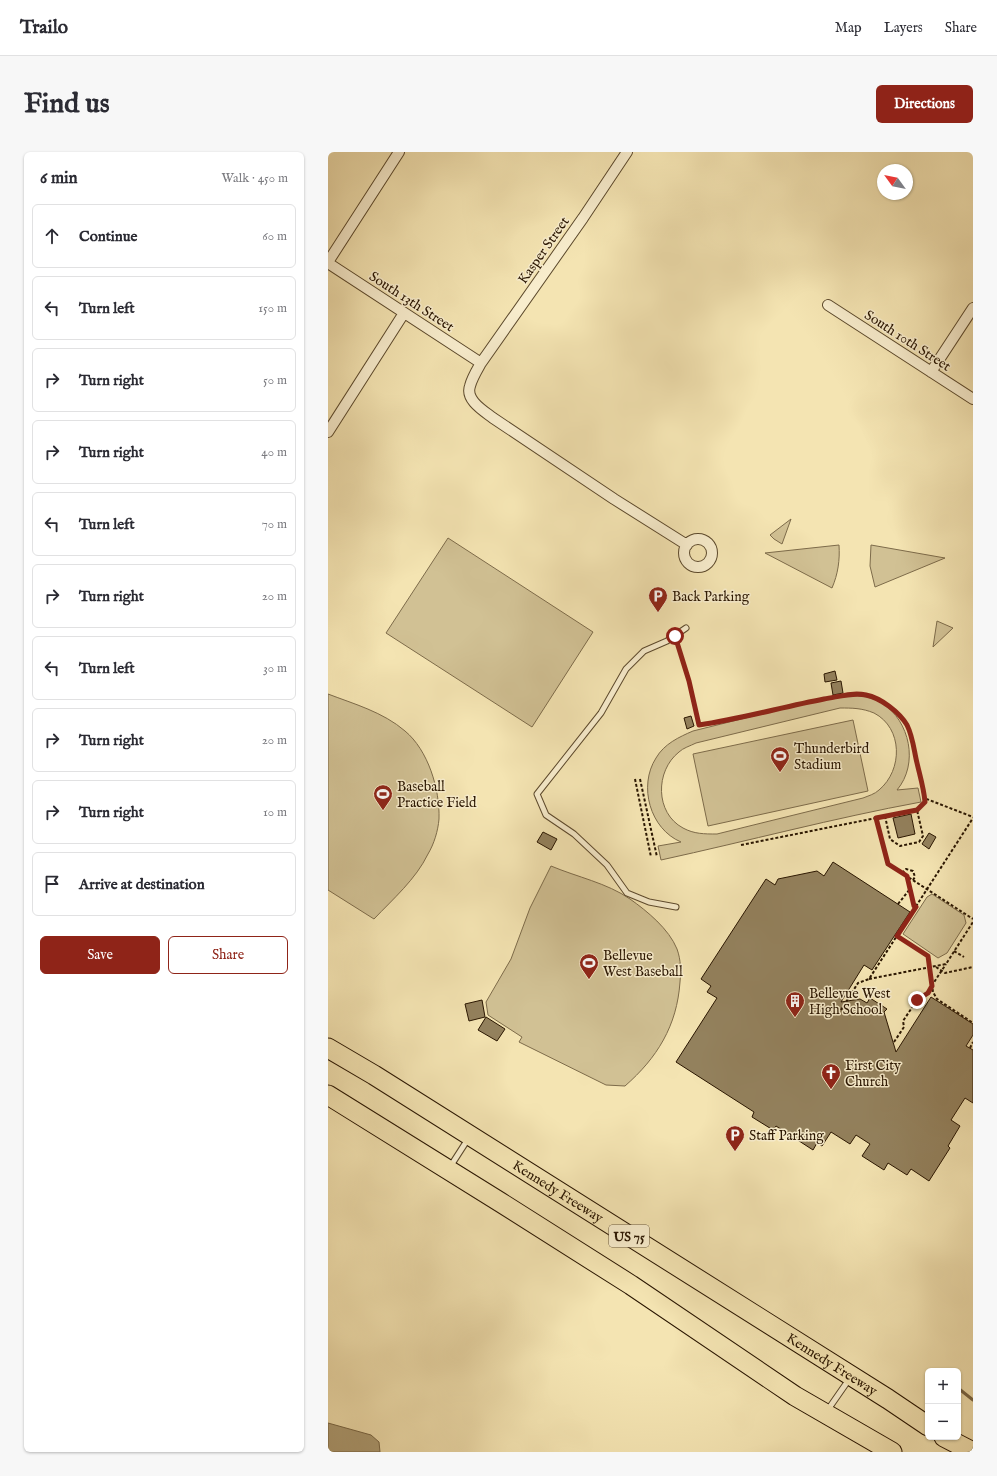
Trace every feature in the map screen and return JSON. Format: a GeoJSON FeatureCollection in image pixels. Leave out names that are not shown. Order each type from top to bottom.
{"type":"FeatureCollection","features":[{"type":"Feature","properties":{"kind":"highway","name":"Kennedy Freeway"},"geometry":{"type":"LineString","coordinates":[[328,1048],[374,1075],[925,1424]]}},
{"type":"Feature","properties":{"kind":"highway","name":"US 75"},"geometry":{"type":"LineString","coordinates":[[328,1095],[631,1285],[794,1396],[892,1452]]}},
{"type":"Feature","properties":{"kind":"highway"},"geometry":{"type":"LineString","coordinates":[[794,1396],[866,1452]]}},
{"type":"Feature","properties":{"kind":"highway"},"geometry":{"type":"LineString","coordinates":[[949,1440],[967,1452]]}},
{"type":"Feature","properties":{"kind":"highway"},"geometry":{"type":"LineString","coordinates":[[950,1440],[973,1452]]}},
{"type":"Feature","properties":{"kind":"street"},"geometry":{"type":"LineString","coordinates":[[328,262],[399,152]]}},
{"type":"Feature","properties":{"kind":"street","name":"Kasper Street"},"geometry":{"type":"LineString","coordinates":[[627,152],[583,218],[481,362],[469,387],[469,394],[477,406],[614,499],[687,545]]}},
{"type":"Feature","properties":{"kind":"street","name":"South 13th Street"},"geometry":{"type":"LineString","coordinates":[[328,262],[481,362]]}},
{"type":"Feature","properties":{"kind":"street","name":"South 10th Street"},"geometry":{"type":"LineString","coordinates":[[828,305],[973,399]]}},
{"type":"Feature","properties":{"kind":"street"},"geometry":{"type":"LineString","coordinates":[[931,372],[973,308]]}},
{"type":"Feature","properties":{"kind":"street"},"geometry":{"type":"LineString","coordinates":[[328,432],[404,313]]}},
{"type":"Feature","properties":{"kind":"lane"},"geometry":{"type":"LineString","coordinates":[[676,907],[649,902],[627,893],[606,865],[574,834],[546,815],[537,794],[601,713],[626,669],[644,651],[667,641],[686,628]]}},
{"type":"Feature","properties":{"kind":"lane"},"geometry":{"type":"LineString","coordinates":[[448,1170],[470,1136]]}},
{"type":"Feature","properties":{"kind":"lane"},"geometry":{"type":"LineString","coordinates":[[825,1413],[851,1376]]}},
{"type":"Feature","properties":{"kind":"path"},"geometry":{"type":"LineString","coordinates":[[675,636],[689,681],[699,725],[725,722],[790,706],[852,694],[867,695],[889,706],[898,714],[906,725],[912,739],[925,802],[917,810],[741,845]]}},
{"type":"Feature","properties":{"kind":"path"},"geometry":{"type":"LineString","coordinates":[[635,779],[651,857]]}},
{"type":"Feature","properties":{"kind":"path"},"geometry":{"type":"LineString","coordinates":[[640,779],[658,857]]}},
{"type":"Feature","properties":{"kind":"path"},"geometry":{"type":"LineString","coordinates":[[869,979],[973,818],[924,798]]}},
{"type":"Feature","properties":{"kind":"path"},"geometry":{"type":"LineString","coordinates":[[885,816],[890,839],[900,846],[919,842],[923,836],[917,810]]}},
{"type":"Feature","properties":{"kind":"path"},"geometry":{"type":"LineString","coordinates":[[876,818],[888,864],[973,919]]}},
{"type":"Feature","properties":{"kind":"path"},"geometry":{"type":"LineString","coordinates":[[902,873],[906,869],[912,870],[914,873],[913,880]]}},
{"type":"Feature","properties":{"kind":"path"},"geometry":{"type":"LineString","coordinates":[[907,876],[914,906],[916,907]]}},
{"type":"Feature","properties":{"kind":"path"},"geometry":{"type":"LineString","coordinates":[[898,904],[910,889]]}},
{"type":"Feature","properties":{"kind":"path"},"geometry":{"type":"LineString","coordinates":[[894,1042],[904,1027],[903,1021],[917,1000],[928,993],[973,923]]}},
{"type":"Feature","properties":{"kind":"path"},"geometry":{"type":"LineString","coordinates":[[897,936],[928,956],[933,992],[937,999],[973,1023]]}},
{"type":"Feature","properties":{"kind":"path"},"geometry":{"type":"LineString","coordinates":[[954,951],[964,957]]}},
{"type":"Feature","properties":{"kind":"path"},"geometry":{"type":"LineString","coordinates":[[841,1010],[858,982],[946,964]]}},
{"type":"Feature","properties":{"kind":"path"},"geometry":{"type":"LineString","coordinates":[[935,966],[945,973],[973,967]]}},
{"type":"Feature","properties":{"kind":"path"},"geometry":{"type":"LineString","coordinates":[[970,1048],[973,1042]]}},
{"type":"Feature","properties":{"kind":"shaded area"},"geometry":{"type":"Polygon","coordinates":[[[791,519],[782,544],[770,535],[791,519]]]}},
{"type":"Feature","properties":{"kind":"shaded area"},"geometry":{"type":"Polygon","coordinates":[[[448,538],[593,632],[532,727],[386,633],[448,538]]]}},
{"type":"Feature","properties":{"kind":"shaded area"},"geometry":{"type":"Polygon","coordinates":[[[839,545],[838,567],[832,588],[765,553],[839,545]]]}},
{"type":"Feature","properties":{"kind":"shaded area"},"geometry":{"type":"Polygon","coordinates":[[[871,545],[945,558],[875,587],[870,566],[871,545]]]}},
{"type":"Feature","properties":{"kind":"shaded area"},"geometry":{"type":"Polygon","coordinates":[[[937,621],[953,628],[933,647],[937,621]]]}},
{"type":"Feature","properties":{"kind":"shaded area","name":"Baseball Practice Field"},"geometry":{"type":"Polygon","coordinates":[[[328,694],[378,714],[405,731],[413,739],[426,759],[435,783],[439,807],[439,819],[430,850],[411,880],[374,919],[328,890],[328,694]]]}},
{"type":"Feature","properties":{"kind":"shaded area"},"geometry":{"type":"Polygon","coordinates":[[[838,695],[855,695],[872,698],[882,703],[892,711],[905,732],[909,756],[908,768],[904,780],[897,790],[918,788],[921,802],[823,822],[661,860],[658,846],[681,842],[670,836],[661,827],[655,817],[650,806],[648,781],[651,769],[659,753],[677,738],[693,731],[838,695]],[[840,708],[696,743],[682,749],[671,760],[662,780],[663,802],[667,812],[674,821],[687,830],[699,833],[717,834],[863,798],[876,793],[887,782],[896,761],[895,739],[884,720],[874,713],[861,709],[840,708]]]}},
{"type":"Feature","properties":{"kind":"shaded area","name":"Thunderbird Stadium"},"geometry":{"type":"Polygon","coordinates":[[[853,720],[868,791],[708,826],[693,754],[853,720]]]}},
{"type":"Feature","properties":{"kind":"shaded area","name":"Bellevue West Baseball"},"geometry":{"type":"Polygon","coordinates":[[[551,866],[602,884],[621,893],[643,909],[669,934],[677,949],[681,974],[675,1013],[670,1027],[656,1052],[647,1064],[625,1086],[606,1085],[519,1042],[522,1037],[488,1015],[486,1002],[511,959],[530,908],[551,866]]]}},
{"type":"Feature","properties":{"kind":"shaded area"},"geometry":{"type":"Polygon","coordinates":[[[932,894],[964,915],[966,923],[947,953],[938,958],[903,934],[927,897],[932,894]]]}},
{"type":"Feature","properties":{"kind":"shaded area"},"geometry":{"type":"Polygon","coordinates":[[[328,1423],[371,1435],[379,1442],[380,1452],[328,1452],[328,1423]]]}},
{"type":"Feature","properties":{"kind":"building"},"geometry":{"type":"Polygon","coordinates":[[[835,671],[837,680],[825,682],[824,674],[835,671]]]}},
{"type":"Feature","properties":{"kind":"building"},"geometry":{"type":"Polygon","coordinates":[[[841,681],[843,693],[833,695],[831,683],[841,681]]]}},
{"type":"Feature","properties":{"kind":"building"},"geometry":{"type":"Polygon","coordinates":[[[691,716],[694,726],[687,729],[684,718],[691,716]]]}},
{"type":"Feature","properties":{"kind":"building"},"geometry":{"type":"Polygon","coordinates":[[[911,814],[915,834],[898,838],[893,818],[911,814]]]}},
{"type":"Feature","properties":{"kind":"building"},"geometry":{"type":"Polygon","coordinates":[[[543,832],[557,839],[551,850],[537,842],[543,832]]]}},
{"type":"Feature","properties":{"kind":"building"},"geometry":{"type":"Polygon","coordinates":[[[929,833],[936,837],[929,849],[922,844],[929,833]]]}},
{"type":"Feature","properties":{"kind":"building","name":"Bellevue West High School"},"geometry":{"type":"Polygon","coordinates":[[[833,862],[910,912],[872,970],[864,965],[841,1002],[860,999],[867,1003],[870,998],[887,1009],[884,1012],[896,1052],[931,997],[973,1024],[973,1035],[966,1046],[973,1050],[973,1103],[965,1098],[951,1120],[960,1126],[948,1146],[950,1148],[929,1181],[911,1169],[907,1175],[888,1163],[884,1170],[862,1156],[870,1144],[856,1135],[850,1144],[831,1132],[822,1146],[817,1143],[813,1150],[776,1126],[773,1130],[752,1117],[754,1112],[676,1062],[717,998],[707,992],[711,986],[701,979],[766,879],[775,885],[778,879],[817,871],[824,876],[833,862]]]}},
{"type":"Feature","properties":{"kind":"building"},"geometry":{"type":"Polygon","coordinates":[[[482,1000],[485,1017],[469,1021],[465,1004],[482,1000]]]}},
{"type":"Feature","properties":{"kind":"building"},"geometry":{"type":"Polygon","coordinates":[[[486,1017],[505,1029],[497,1041],[478,1030],[486,1017]]]}},
{"type":"Feature","properties":{"kind":"waterway"},"geometry":{"type":"LineString","coordinates":[[961,1390],[973,1400]]}},
{"type":"Feature","properties":{"kind":"place","name":"Back Parking"},"geometry":{"type":"Point","coordinates":[658,613]}},
{"type":"Feature","properties":{"kind":"place","name":"Thunderbird Stadium"},"geometry":{"type":"Point","coordinates":[780,773]}},
{"type":"Feature","properties":{"kind":"place","name":"Baseball Practice Field"},"geometry":{"type":"Point","coordinates":[383,811]}},
{"type":"Feature","properties":{"kind":"place","name":"Bellevue West Baseball"},"geometry":{"type":"Point","coordinates":[589,980]}},
{"type":"Feature","properties":{"kind":"place","name":"Bellevue West High School"},"geometry":{"type":"Point","coordinates":[795,1018]}},
{"type":"Feature","properties":{"kind":"place","name":"First City Church"},"geometry":{"type":"Point","coordinates":[831,1090]}},
{"type":"Feature","properties":{"kind":"place","name":"Staff Parking"},"geometry":{"type":"Point","coordinates":[735,1152]}},
{"type":"Feature","properties":{"kind":"route"},"geometry":{"type":"LineString","coordinates":[[675,636],[689,681],[699,725],[725,722],[798,704],[852,694],[867,695],[877,699],[889,706],[898,714],[906,725],[912,739],[925,802],[917,810],[876,818],[888,864],[907,876],[914,906],[916,907],[897,936],[928,956],[932,986],[928,993],[917,1000]]}}]}
